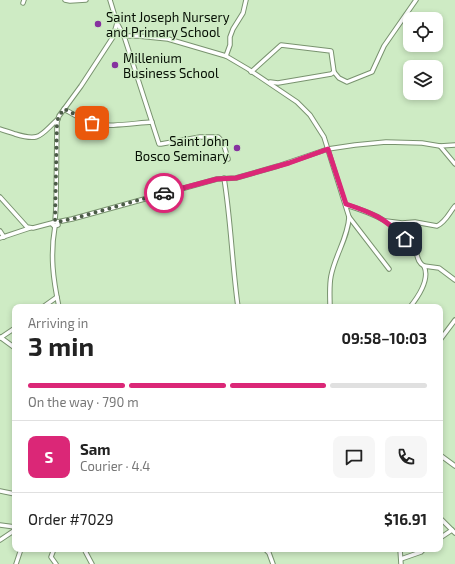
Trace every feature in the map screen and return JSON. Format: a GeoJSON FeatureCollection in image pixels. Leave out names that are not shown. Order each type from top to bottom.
{"type":"FeatureCollection","features":[{"type":"Feature","properties":{"kind":"street"},"geometry":{"type":"LineString","coordinates":[[64,0],[86,0]]}},
{"type":"Feature","properties":{"kind":"street"},"geometry":{"type":"LineString","coordinates":[[110,0],[117,23],[124,36],[160,144],[200,137],[218,137],[223,142],[228,159]]}},
{"type":"Feature","properties":{"kind":"street"},"geometry":{"type":"LineString","coordinates":[[226,56],[230,45],[230,37],[243,13],[246,0]]}},
{"type":"Feature","properties":{"kind":"street"},"geometry":{"type":"LineString","coordinates":[[251,72],[279,46],[284,45],[299,48],[329,49],[331,52],[334,72],[339,78],[347,82],[372,72],[384,46],[416,0]]}},
{"type":"Feature","properties":{"kind":"street"},"geometry":{"type":"LineString","coordinates":[[0,129],[27,137],[34,138],[40,135],[58,118],[85,80],[112,37],[117,23]]}},
{"type":"Feature","properties":{"kind":"street"},"geometry":{"type":"LineString","coordinates":[[124,36],[145,36],[168,39],[226,56],[268,82],[304,108],[324,137],[349,217],[345,240],[331,276],[330,304]]}},
{"type":"Feature","properties":{"kind":"street"},"geometry":{"type":"LineString","coordinates":[[268,82],[278,83],[331,74],[334,72]]}},
{"type":"Feature","properties":{"kind":"street"},"geometry":{"type":"LineString","coordinates":[[64,109],[86,121],[97,124],[105,125],[152,122]]}},
{"type":"Feature","properties":{"kind":"street"},"geometry":{"type":"LineString","coordinates":[[58,118],[55,223],[52,262],[53,278],[59,304]]}},
{"type":"Feature","properties":{"kind":"street"},"geometry":{"type":"LineString","coordinates":[[0,231],[2,238],[30,228],[72,219],[224,178],[236,178],[328,149],[386,142],[422,143],[440,146],[455,145]]}},
{"type":"Feature","properties":{"kind":"street"},"geometry":{"type":"LineString","coordinates":[[440,146],[455,164]]}},
{"type":"Feature","properties":{"kind":"street"},"geometry":{"type":"LineString","coordinates":[[224,178],[229,208],[230,234],[238,304]]}},
{"type":"Feature","properties":{"kind":"street"},"geometry":{"type":"LineString","coordinates":[[0,197],[27,227],[30,228]]}},
{"type":"Feature","properties":{"kind":"street"},"geometry":{"type":"LineString","coordinates":[[346,204],[386,220],[402,223],[415,222],[437,226],[440,225],[450,214],[455,206]]}},
{"type":"Feature","properties":{"kind":"street"},"geometry":{"type":"LineString","coordinates":[[450,214],[455,217]]}},
{"type":"Feature","properties":{"kind":"street"},"geometry":{"type":"LineString","coordinates":[[349,217],[389,269]]}},
{"type":"Feature","properties":{"kind":"street"},"geometry":{"type":"LineString","coordinates":[[386,220],[414,248],[418,259],[426,271],[426,277],[412,304]]}},
{"type":"Feature","properties":{"kind":"street"},"geometry":{"type":"LineString","coordinates":[[424,266],[439,268],[455,280]]}},
{"type":"Feature","properties":{"kind":"street"},"geometry":{"type":"LineString","coordinates":[[47,304],[57,297]]}},
{"type":"Feature","properties":{"kind":"street"},"geometry":{"type":"LineString","coordinates":[[443,336],[455,320]]}},
{"type":"Feature","properties":{"kind":"street"},"geometry":{"type":"LineString","coordinates":[[12,330],[0,338],[12,346]]}},
{"type":"Feature","properties":{"kind":"street"},"geometry":{"type":"LineString","coordinates":[[443,457],[455,466]]}},
{"type":"Feature","properties":{"kind":"street"},"geometry":{"type":"LineString","coordinates":[[0,491],[12,493]]}},
{"type":"Feature","properties":{"kind":"street"},"geometry":{"type":"LineString","coordinates":[[443,521],[455,533]]}},
{"type":"Feature","properties":{"kind":"street"},"geometry":{"type":"LineString","coordinates":[[0,525],[12,528]]}},
{"type":"Feature","properties":{"kind":"street"},"geometry":{"type":"LineString","coordinates":[[443,536],[452,530]]}},
{"type":"Feature","properties":{"kind":"street"},"geometry":{"type":"LineString","coordinates":[[0,540],[12,531]]}},
{"type":"Feature","properties":{"kind":"street"},"geometry":{"type":"LineString","coordinates":[[16,564],[19,552]]}},
{"type":"Feature","properties":{"kind":"street"},"geometry":{"type":"LineString","coordinates":[[53,552],[51,557],[56,564]]}},
{"type":"Feature","properties":{"kind":"street"},"geometry":{"type":"LineString","coordinates":[[86,552],[92,564]]}},
{"type":"Feature","properties":{"kind":"street"},"geometry":{"type":"LineString","coordinates":[[268,552],[273,564]]}},
{"type":"Feature","properties":{"kind":"street"},"geometry":{"type":"LineString","coordinates":[[400,552],[401,564]]}},
{"type":"Feature","properties":{"kind":"street"},"geometry":{"type":"LineString","coordinates":[[401,558],[421,552]]}},
{"type":"Feature","properties":{"kind":"way so far"},"geometry":{"type":"LineString","coordinates":[[92,123],[64,109],[59,116],[57,122],[55,221],[57,222],[72,219],[164,193]]}},
{"type":"Feature","properties":{"kind":"place","name":"Saint Joseph Nursery and Primary School"},"geometry":{"type":"Point","coordinates":[98,24]}},
{"type":"Feature","properties":{"kind":"place","name":"Millenium Business School"},"geometry":{"type":"Point","coordinates":[115,65]}},
{"type":"Feature","properties":{"kind":"place","name":"Saint John Bosco Seminary"},"geometry":{"type":"Point","coordinates":[237,148]}},
{"type":"Feature","properties":{"kind":"route"},"geometry":{"type":"LineString","coordinates":[[164,193],[217,179],[236,178],[289,163],[328,149],[346,204],[386,220],[405,239]]}}]}
